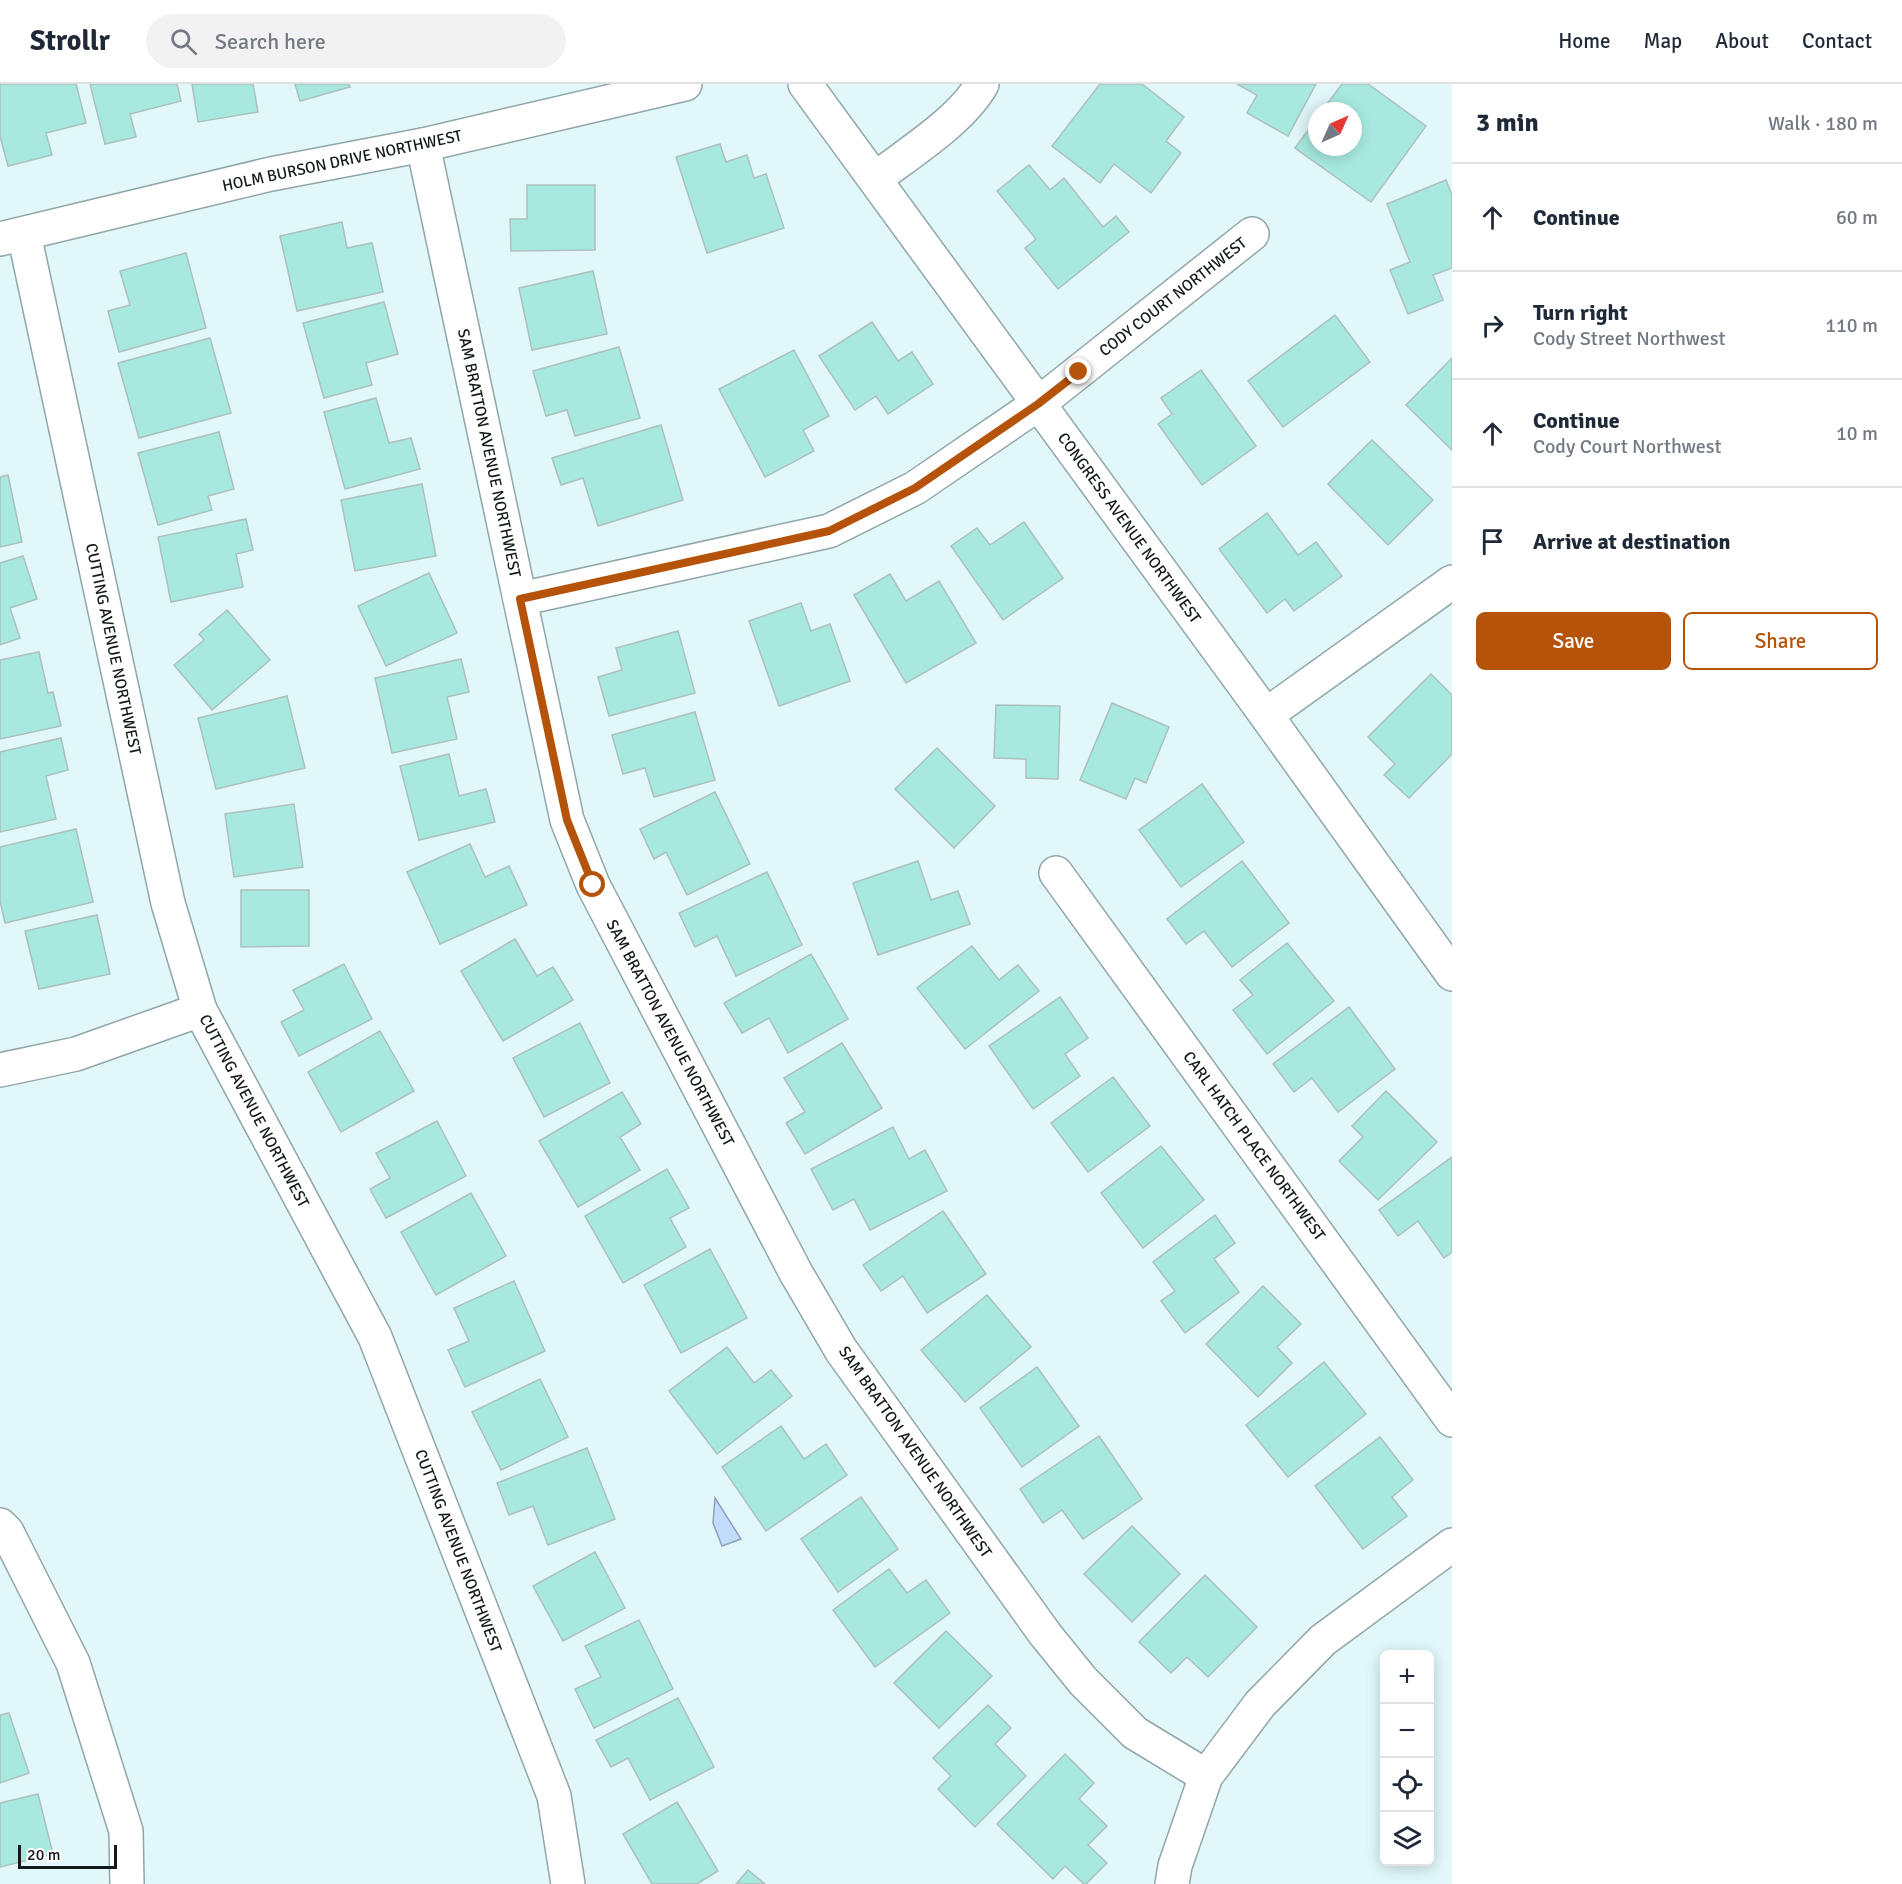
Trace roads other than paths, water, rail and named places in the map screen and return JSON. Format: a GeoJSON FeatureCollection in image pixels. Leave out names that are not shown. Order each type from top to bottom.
{"type":"FeatureCollection","features":[{"type":"Feature","properties":{"kind":"street","name":"HOLM BURSON DRIVE NORTHWEST"},"geometry":{"type":"LineString","coordinates":[[12,237],[271,174],[423,145],[685,84]]}},
{"type":"Feature","properties":{"kind":"street","name":"CONGRESS AVENUE NORTHWEST"},"geometry":{"type":"LineString","coordinates":[[805,84],[1266,715],[1452,974]]}},
{"type":"Feature","properties":{"kind":"street"},"geometry":{"type":"LineString","coordinates":[[875,178],[946,125],[976,94],[982,84]]}},
{"type":"Feature","properties":{"kind":"street","name":"SAM BRATTON AVENUE NORTHWEST"},"geometry":{"type":"LineString","coordinates":[[423,145],[567,820],[593,885],[796,1273],[842,1350],[1045,1634],[1083,1680],[1135,1733],[1206,1776]]}},
{"type":"Feature","properties":{"kind":"street","name":"CODY COURT NORTHWEST"},"geometry":{"type":"LineString","coordinates":[[520,599],[829,531],[915,488],[1038,404],[1252,234]]}},
{"type":"Feature","properties":{"kind":"street","name":"CUTTING AVENUE NORTHWEST"},"geometry":{"type":"LineString","coordinates":[[12,237],[168,903],[200,1010],[375,1337],[554,1796],[568,1884]]}},
{"type":"Feature","properties":{"kind":"street"},"geometry":{"type":"LineString","coordinates":[[1266,715],[1452,582]]}},
{"type":"Feature","properties":{"kind":"street","name":"CARL HATCH PLACE NORTHWEST"},"geometry":{"type":"LineString","coordinates":[[1056,873],[1452,1420]]}},
{"type":"Feature","properties":{"kind":"street"},"geometry":{"type":"LineString","coordinates":[[0,1070],[76,1054],[200,1010]]}},
{"type":"Feature","properties":{"kind":"street"},"geometry":{"type":"LineString","coordinates":[[0,1525],[7,1532],[73,1663],[126,1832],[127,1884]]}},
{"type":"Feature","properties":{"kind":"street"},"geometry":{"type":"LineString","coordinates":[[1172,1884],[1174,1866],[1206,1776],[1260,1704],[1323,1640],[1452,1545]]}},
{"type":"Feature","properties":{"kind":"water"},"geometry":{"type":"Polygon","coordinates":[[[715,1498],[741,1539],[722,1546],[713,1523],[715,1498]]]}}]}
